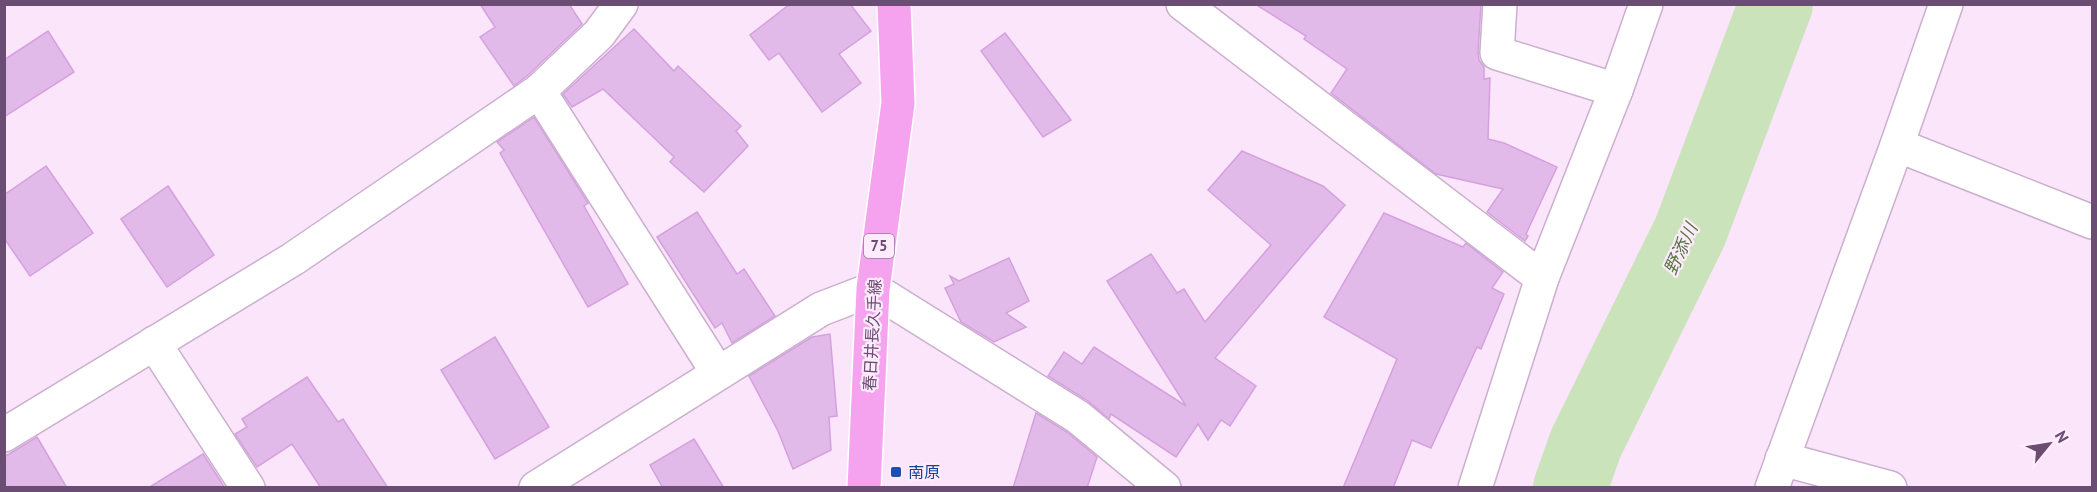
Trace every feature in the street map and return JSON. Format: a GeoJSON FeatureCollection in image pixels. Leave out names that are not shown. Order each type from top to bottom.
{"type":"FeatureCollection","features":[{"type":"Feature","properties":{"kind":"main road","name":"春日井長久手線"},"geometry":{"type":"LineString","coordinates":[[864,488],[873,289],[898,103],[894,4]]}},
{"type":"Feature","properties":{"kind":"street"},"geometry":{"type":"LineString","coordinates":[[4,435],[293,259],[539,91],[599,34],[621,4]]}},
{"type":"Feature","properties":{"kind":"street"},"geometry":{"type":"LineString","coordinates":[[1183,4],[1542,278]]}},
{"type":"Feature","properties":{"kind":"street"},"geometry":{"type":"LineString","coordinates":[[1500,4],[1497,52],[1616,90]]}},
{"type":"Feature","properties":{"kind":"street"},"geometry":{"type":"LineString","coordinates":[[1475,488],[1542,278],[1616,90],[1646,4]]}},
{"type":"Feature","properties":{"kind":"street"},"geometry":{"type":"LineString","coordinates":[[1890,488],[1777,473],[1898,145],[1946,4]]}},
{"type":"Feature","properties":{"kind":"street"},"geometry":{"type":"LineString","coordinates":[[539,91],[718,373]]}},
{"type":"Feature","properties":{"kind":"street"},"geometry":{"type":"LineString","coordinates":[[1898,145],[2092,222]]}},
{"type":"Feature","properties":{"kind":"street"},"geometry":{"type":"LineString","coordinates":[[536,488],[821,309],[873,289],[1078,417],[1164,488]]}},
{"type":"Feature","properties":{"kind":"street"},"geometry":{"type":"LineString","coordinates":[[154,344],[248,488]]}},
{"type":"Feature","properties":{"kind":"building"},"geometry":{"type":"Polygon","coordinates":[[[480,4],[569,4],[582,24],[514,86],[480,37],[495,27],[480,4]]]}},
{"type":"Feature","properties":{"kind":"building"},"geometry":{"type":"Polygon","coordinates":[[[790,4],[850,4],[871,31],[839,54],[861,83],[822,112],[779,53],[769,60],[750,35],[790,4]]]}},
{"type":"Feature","properties":{"kind":"building"},"geometry":{"type":"Polygon","coordinates":[[[1255,4],[1481,4],[1478,52],[1479,60],[1484,67],[1484,79],[1490,78],[1488,139],[1504,143],[1557,167],[1526,234],[1528,236],[1525,241],[1487,212],[1503,189],[1436,174],[1331,93],[1347,69],[1304,39],[1306,36],[1255,4]]]}},
{"type":"Feature","properties":{"kind":"building"},"geometry":{"type":"Polygon","coordinates":[[[634,29],[674,71],[678,66],[741,126],[736,131],[748,146],[704,192],[670,162],[674,157],[603,89],[572,107],[563,94],[634,29]]]}},
{"type":"Feature","properties":{"kind":"building"},"geometry":{"type":"Polygon","coordinates":[[[48,31],[74,72],[4,117],[4,60],[48,31]]]}},
{"type":"Feature","properties":{"kind":"building"},"geometry":{"type":"Polygon","coordinates":[[[1005,33],[1071,120],[1043,137],[981,51],[1005,33]]]}},
{"type":"Feature","properties":{"kind":"building"},"geometry":{"type":"Polygon","coordinates":[[[534,117],[588,203],[584,206],[628,284],[588,307],[500,153],[504,150],[497,142],[534,117]]]}},
{"type":"Feature","properties":{"kind":"building"},"geometry":{"type":"Polygon","coordinates":[[[1242,151],[1323,186],[1345,205],[1215,358],[1256,386],[1230,426],[1221,420],[1208,440],[1198,424],[1176,457],[1111,414],[1109,419],[1088,401],[1048,376],[1064,352],[1082,364],[1094,347],[1186,406],[1107,281],[1151,254],[1177,293],[1184,289],[1205,322],[1271,245],[1208,190],[1242,151]]]}},
{"type":"Feature","properties":{"kind":"building"},"geometry":{"type":"Polygon","coordinates":[[[46,166],[93,233],[30,276],[4,238],[4,195],[46,166]]]}},
{"type":"Feature","properties":{"kind":"building"},"geometry":{"type":"Polygon","coordinates":[[[168,186],[214,255],[167,287],[121,219],[168,186]]]}},
{"type":"Feature","properties":{"kind":"building"},"geometry":{"type":"Polygon","coordinates":[[[697,212],[737,274],[744,269],[775,316],[732,343],[722,323],[715,328],[657,237],[697,212]]]}},
{"type":"Feature","properties":{"kind":"building"},"geometry":{"type":"Polygon","coordinates":[[[1384,213],[1463,247],[1466,243],[1503,272],[1492,288],[1504,294],[1481,349],[1477,347],[1431,448],[1412,440],[1393,488],[1343,488],[1397,359],[1324,317],[1384,213]]]}},
{"type":"Feature","properties":{"kind":"building"},"geometry":{"type":"Polygon","coordinates":[[[1009,258],[1029,301],[1006,313],[1026,327],[994,342],[961,322],[945,288],[954,284],[950,276],[959,281],[1009,258]]]}},
{"type":"Feature","properties":{"kind":"building"},"geometry":{"type":"Polygon","coordinates":[[[830,334],[837,416],[829,417],[831,450],[793,469],[778,431],[749,376],[812,337],[830,334]]]}},
{"type":"Feature","properties":{"kind":"building"},"geometry":{"type":"Polygon","coordinates":[[[495,337],[549,427],[495,459],[441,370],[495,337]]]}},
{"type":"Feature","properties":{"kind":"building"},"geometry":{"type":"Polygon","coordinates":[[[307,377],[338,422],[343,419],[388,488],[321,488],[292,444],[257,467],[235,434],[247,427],[242,419],[307,377]]]}},
{"type":"Feature","properties":{"kind":"building"},"geometry":{"type":"Polygon","coordinates":[[[1036,413],[1067,432],[1097,457],[1087,488],[1013,488],[1036,413]]]}},
{"type":"Feature","properties":{"kind":"building"},"geometry":{"type":"Polygon","coordinates":[[[37,437],[67,488],[4,488],[4,457],[37,437]]]}},
{"type":"Feature","properties":{"kind":"building"},"geometry":{"type":"Polygon","coordinates":[[[694,439],[724,488],[663,488],[650,465],[694,439]]]}},
{"type":"Feature","properties":{"kind":"building"},"geometry":{"type":"Polygon","coordinates":[[[203,454],[225,488],[148,488],[203,454]]]}},
{"type":"Feature","properties":{"kind":"waterway","name":"野添川"},"geometry":{"type":"LineString","coordinates":[[1570,488],[1586,443],[1690,232],[1776,4]]}},
{"type":"Feature","properties":{"kind":"place","name":"南原"},"geometry":{"type":"Point","coordinates":[896,472]}}]}
